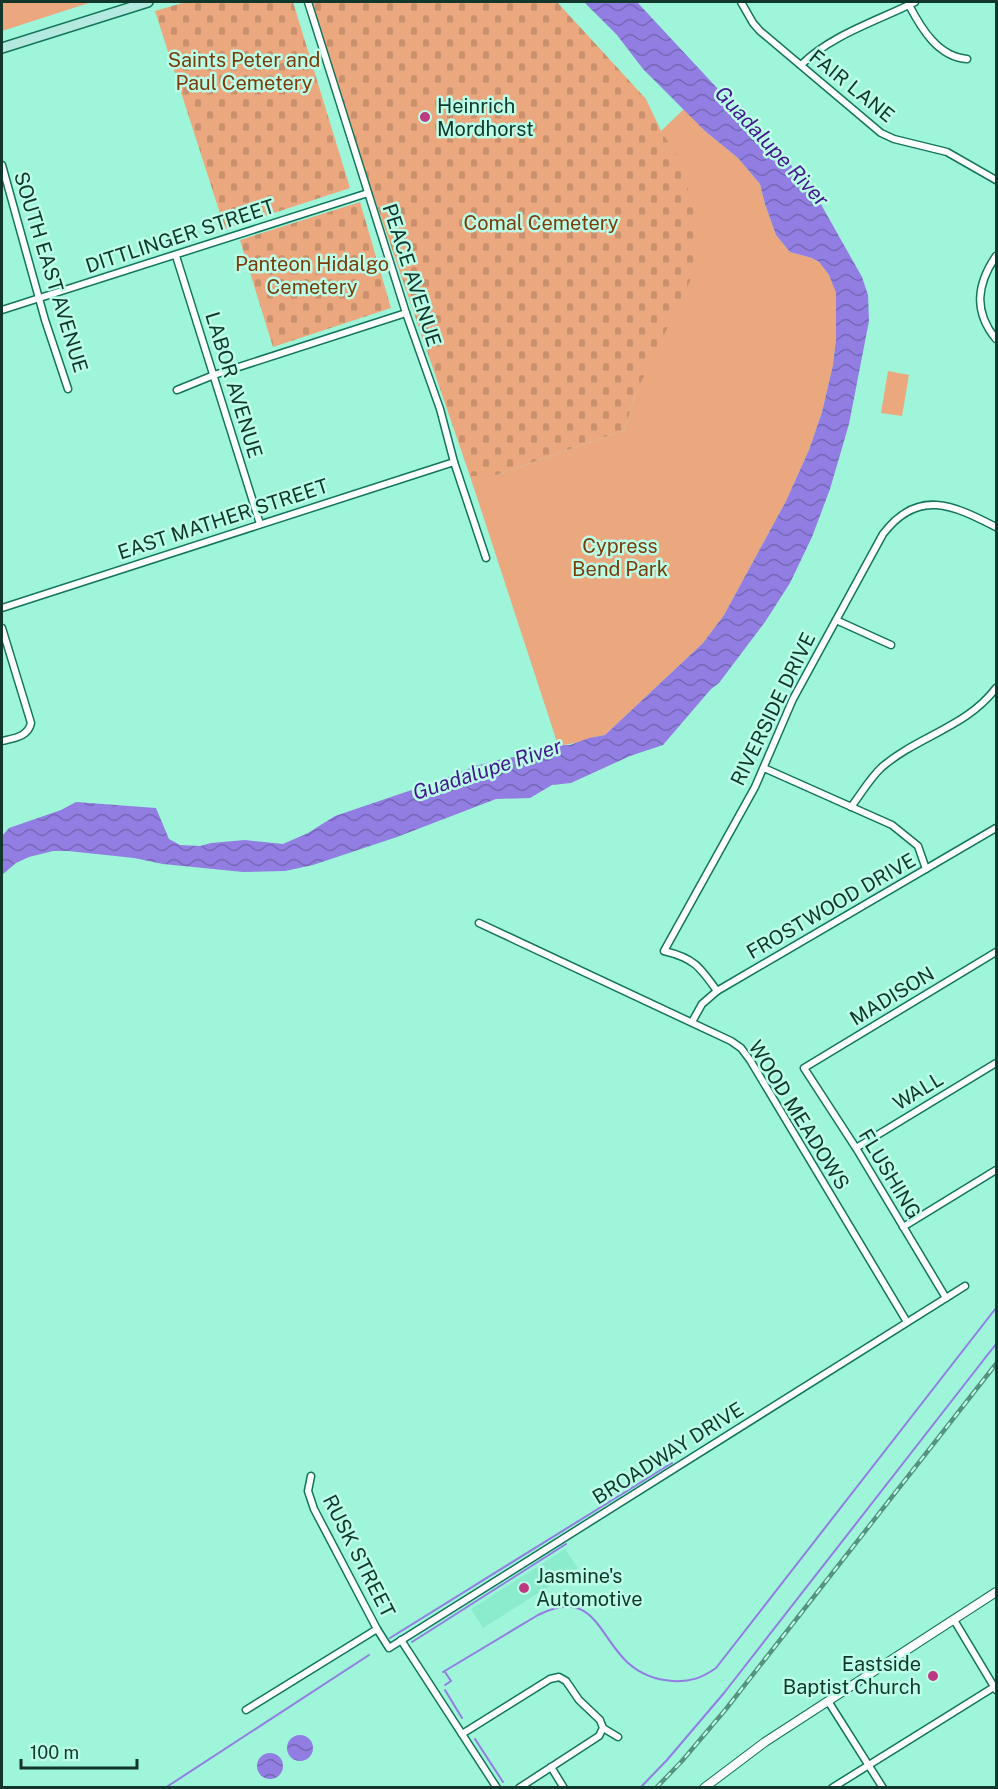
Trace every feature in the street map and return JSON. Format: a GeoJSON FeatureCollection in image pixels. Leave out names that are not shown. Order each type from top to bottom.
{"type":"FeatureCollection","features":[{"type":"Feature","properties":{"kind":"main road"},"geometry":{"type":"LineString","coordinates":[[2,48],[148,2]]}},
{"type":"Feature","properties":{"kind":"street","name":"PEACE AVENUE"},"geometry":{"type":"LineString","coordinates":[[308,2],[486,558]]}},
{"type":"Feature","properties":{"kind":"street","name":"FAIR LANE"},"geometry":{"type":"LineString","coordinates":[[741,2],[753,23],[881,133],[894,139],[947,152],[996,180]]}},
{"type":"Feature","properties":{"kind":"street"},"geometry":{"type":"LineString","coordinates":[[801,65],[814,53],[839,39],[912,3],[917,21],[935,44],[948,55],[967,59]]}},
{"type":"Feature","properties":{"kind":"street","name":"SOUTH EAST AVENUE"},"geometry":{"type":"LineString","coordinates":[[2,165],[5,186],[68,389]]}},
{"type":"Feature","properties":{"kind":"street","name":"DITTLINGER STREET"},"geometry":{"type":"LineString","coordinates":[[2,310],[368,193]]}},
{"type":"Feature","properties":{"kind":"street"},"geometry":{"type":"LineString","coordinates":[[996,255],[984,276],[980,292],[982,314],[996,339]]}},
{"type":"Feature","properties":{"kind":"street","name":"LABOR AVENUE"},"geometry":{"type":"LineString","coordinates":[[176,256],[260,524]]}},
{"type":"Feature","properties":{"kind":"street"},"geometry":{"type":"LineString","coordinates":[[177,390],[214,375],[406,313]]}},
{"type":"Feature","properties":{"kind":"street","name":"EAST MATHER STREET"},"geometry":{"type":"LineString","coordinates":[[2,608],[454,462]]}},
{"type":"Feature","properties":{"kind":"street","name":"RIVERSIDE DRIVE"},"geometry":{"type":"LineString","coordinates":[[717,991],[699,966],[678,954],[664,951],[764,768],[789,707],[883,534],[899,516],[910,510],[932,504],[951,506],[996,527]]}},
{"type":"Feature","properties":{"kind":"street"},"geometry":{"type":"LineString","coordinates":[[836,620],[891,645]]}},
{"type":"Feature","properties":{"kind":"street"},"geometry":{"type":"LineString","coordinates":[[2,628],[31,720],[30,729],[24,735],[2,741]]}},
{"type":"Feature","properties":{"kind":"street"},"geometry":{"type":"LineString","coordinates":[[851,807],[882,767],[958,723],[983,703],[996,688]]}},
{"type":"Feature","properties":{"kind":"street"},"geometry":{"type":"LineString","coordinates":[[764,768],[892,825],[918,846],[926,869]]}},
{"type":"Feature","properties":{"kind":"street","name":"FROSTWOOD DRIVE"},"geometry":{"type":"LineString","coordinates":[[692,1022],[702,1004],[717,991],[996,828]]}},
{"type":"Feature","properties":{"kind":"street","name":"WOOD MEADOWS"},"geometry":{"type":"LineString","coordinates":[[479,923],[731,1041],[746,1054],[907,1322]]}},
{"type":"Feature","properties":{"kind":"street","name":"MADISON"},"geometry":{"type":"LineString","coordinates":[[804,1068],[996,952]]}},
{"type":"Feature","properties":{"kind":"street","name":"WALL"},"geometry":{"type":"LineString","coordinates":[[856,1148],[996,1063]]}},
{"type":"Feature","properties":{"kind":"street","name":"FLUSHING"},"geometry":{"type":"LineString","coordinates":[[804,1068],[856,1148],[946,1298]]}},
{"type":"Feature","properties":{"kind":"street"},"geometry":{"type":"LineString","coordinates":[[903,1227],[996,1170]]}},
{"type":"Feature","properties":{"kind":"street","name":"BROADWAY DRIVE"},"geometry":{"type":"LineString","coordinates":[[389,1648],[964,1286]]}},
{"type":"Feature","properties":{"kind":"street","name":"RUSK STREET"},"geometry":{"type":"LineString","coordinates":[[310,1476],[308,1485],[310,1501],[389,1648]]}},
{"type":"Feature","properties":{"kind":"street"},"geometry":{"type":"LineString","coordinates":[[704,1788],[765,1742],[996,1592]]}},
{"type":"Feature","properties":{"kind":"street"},"geometry":{"type":"LineString","coordinates":[[832,1788],[995,1689],[954,1620]]}},
{"type":"Feature","properties":{"kind":"street"},"geometry":{"type":"LineString","coordinates":[[246,1710],[377,1629]]}},
{"type":"Feature","properties":{"kind":"street","name":"RUSK STREET"},"geometry":{"type":"LineString","coordinates":[[401,1640],[497,1788]]}},
{"type":"Feature","properties":{"kind":"street"},"geometry":{"type":"LineString","coordinates":[[462,1734],[550,1678],[559,1677],[566,1681],[579,1700],[600,1720],[603,1728],[618,1737]]}},
{"type":"Feature","properties":{"kind":"street"},"geometry":{"type":"LineString","coordinates":[[828,1701],[883,1788]]}},
{"type":"Feature","properties":{"kind":"street"},"geometry":{"type":"LineString","coordinates":[[519,1788],[599,1736],[603,1728]]}},
{"type":"Feature","properties":{"kind":"street"},"geometry":{"type":"LineString","coordinates":[[550,1767],[564,1788]]}},
{"type":"Feature","properties":{"kind":"shaded area","name":"Jasmine's Automotive"},"geometry":{"type":"Polygon","coordinates":[[[565,1549],[578,1568],[483,1628],[471,1609],[565,1549]]]}},
{"type":"Feature","properties":{"kind":"green space"},"geometry":{"type":"Polygon","coordinates":[[[2,2],[92,2],[2,31],[2,2]]]}},
{"type":"Feature","properties":{"kind":"green space","name":"Saints Peter and Paul Cemetery"},"geometry":{"type":"Polygon","coordinates":[[[186,2],[293,2],[350,188],[225,229],[155,11],[186,2]]]}},
{"type":"Feature","properties":{"kind":"green space","name":"Comal Cemetery"},"geometry":{"type":"Polygon","coordinates":[[[307,2],[557,2],[646,99],[661,131],[678,157],[699,225],[691,279],[636,393],[624,430],[494,476],[470,476],[307,2]]]}},
{"type":"Feature","properties":{"kind":"green space","name":"Cypress Bend Park"},"geometry":{"type":"Polygon","coordinates":[[[684,109],[705,131],[738,158],[760,184],[776,235],[790,252],[819,262],[829,275],[836,292],[836,339],[833,365],[822,412],[809,450],[786,501],[724,615],[703,643],[605,735],[558,745],[470,476],[494,476],[624,430],[636,393],[678,158],[661,131],[684,109]]]}},
{"type":"Feature","properties":{"kind":"green space","name":"Panteon Hidalgo Cemetery"},"geometry":{"type":"Polygon","coordinates":[[[360,202],[391,308],[273,347],[240,240],[360,202]]]}},
{"type":"Feature","properties":{"kind":"green space"},"geometry":{"type":"Polygon","coordinates":[[[888,371],[909,375],[902,416],[881,413],[888,371]]]}},
{"type":"Feature","properties":{"kind":"water","name":"Guadalupe River"},"geometry":{"type":"Polygon","coordinates":[[[584,2],[637,2],[731,103],[746,124],[764,137],[792,166],[799,180],[814,192],[862,277],[868,295],[869,321],[849,424],[830,489],[812,537],[790,583],[765,622],[719,683],[711,689],[663,745],[630,756],[571,783],[552,785],[530,798],[496,799],[397,837],[313,865],[285,871],[243,872],[163,864],[134,858],[53,851],[16,863],[2,875],[2,836],[9,828],[61,810],[76,802],[156,808],[169,839],[180,845],[200,846],[245,840],[283,844],[308,833],[335,816],[475,766],[605,735],[703,643],[724,615],[786,501],[809,450],[822,412],[833,365],[836,339],[836,293],[829,275],[819,262],[790,252],[776,235],[760,184],[738,158],[705,131],[643,69],[617,35],[584,2]]]}},
{"type":"Feature","properties":{"kind":"water"},"geometry":{"type":"Polygon","coordinates":[[[300,1735],[309,1739],[313,1748],[309,1757],[300,1761],[291,1757],[287,1748],[291,1739],[300,1735]]]}},
{"type":"Feature","properties":{"kind":"water"},"geometry":{"type":"Polygon","coordinates":[[[270,1753],[279,1757],[283,1766],[279,1775],[270,1779],[261,1775],[257,1766],[261,1757],[270,1753]]]}},
{"type":"Feature","properties":{"kind":"waterway"},"geometry":{"type":"LineString","coordinates":[[443,1672],[538,1615],[556,1608],[571,1607],[582,1610],[592,1618],[627,1662],[648,1676],[685,1681],[701,1677],[716,1668],[996,1308]]}},
{"type":"Feature","properties":{"kind":"waterway"},"geometry":{"type":"LineString","coordinates":[[640,1788],[724,1693],[996,1344]]}},
{"type":"Feature","properties":{"kind":"waterway"},"geometry":{"type":"LineString","coordinates":[[390,1638],[672,1463]]}},
{"type":"Feature","properties":{"kind":"waterway"},"geometry":{"type":"LineString","coordinates":[[412,1642],[566,1544]]}},
{"type":"Feature","properties":{"kind":"waterway"},"geometry":{"type":"LineString","coordinates":[[165,1788],[369,1655]]}},
{"type":"Feature","properties":{"kind":"waterway"},"geometry":{"type":"LineString","coordinates":[[445,1672],[451,1681],[445,1685]]}},
{"type":"Feature","properties":{"kind":"waterway"},"geometry":{"type":"LineString","coordinates":[[445,1690],[462,1718]]}},
{"type":"Feature","properties":{"kind":"waterway"},"geometry":{"type":"LineString","coordinates":[[475,1739],[503,1782]]}},
{"type":"Feature","properties":{"kind":"railway"},"geometry":{"type":"LineString","coordinates":[[656,1788],[726,1709],[996,1364]]}},
{"type":"Feature","properties":{"kind":"place","name":"Heinrich Mordhorst"},"geometry":{"type":"Point","coordinates":[425,117]}},
{"type":"Feature","properties":{"kind":"place","name":"Jasmine's Automotive"},"geometry":{"type":"Point","coordinates":[524,1588]}},
{"type":"Feature","properties":{"kind":"place","name":"Eastside Baptist Church"},"geometry":{"type":"Point","coordinates":[933,1676]}}]}
